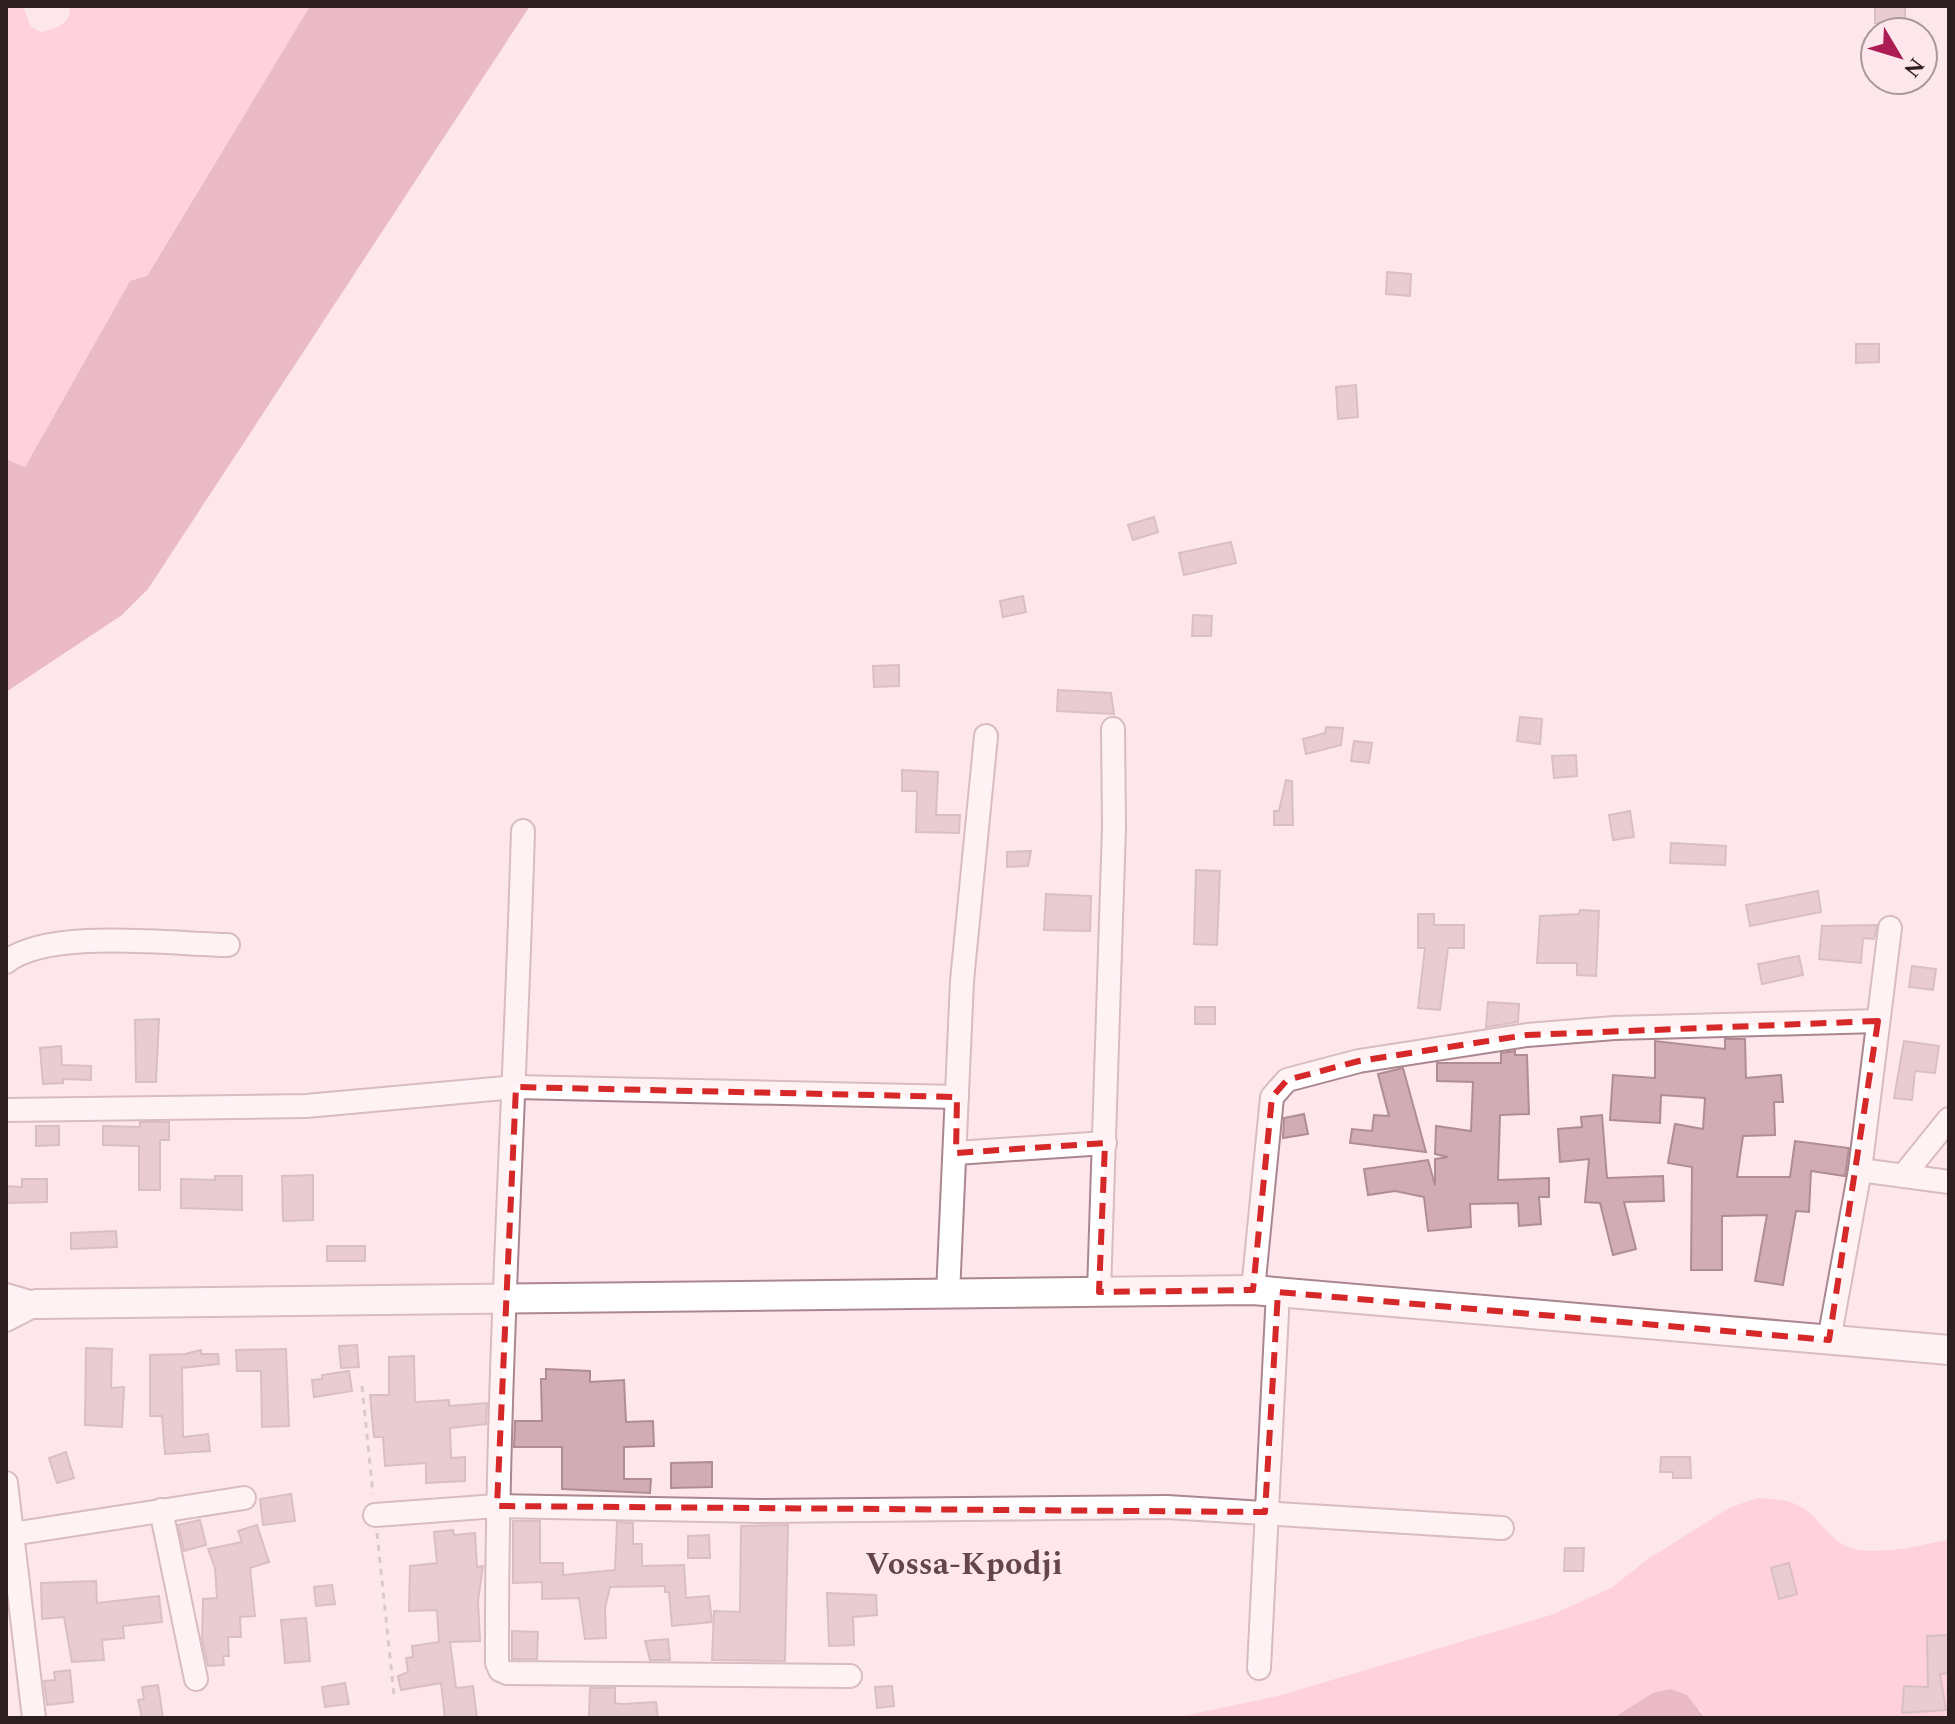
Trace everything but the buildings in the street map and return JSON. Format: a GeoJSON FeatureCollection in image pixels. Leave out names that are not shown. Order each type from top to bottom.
{"type":"FeatureCollection","features":[{"type":"Feature","properties":{"kind":"street"},"geometry":{"type":"LineString","coordinates":[[1099,1292],[1113,729]]}},
{"type":"Feature","properties":{"kind":"street"},"geometry":{"type":"LineString","coordinates":[[948,1294],[962,981],[986,736]]}},
{"type":"Feature","properties":{"kind":"street"},"geometry":{"type":"LineString","coordinates":[[523,831],[516,1087],[503,1299],[497,1506],[497,1663],[500,1670],[850,1676]]}},
{"type":"Feature","properties":{"kind":"street"},"geometry":{"type":"LineString","coordinates":[[1829,1340],[1860,1170],[1890,928]]}},
{"type":"Feature","properties":{"kind":"street"},"geometry":{"type":"LineString","coordinates":[[6,962],[30,948],[71,941],[228,945]]}},
{"type":"Feature","properties":{"kind":"street"},"geometry":{"type":"LineString","coordinates":[[1259,1668],[1265,1512],[1266,1291],[1272,1097],[1287,1080],[1359,1061],[1527,1035],[1614,1028],[1878,1021]]}},
{"type":"Feature","properties":{"kind":"street"},"geometry":{"type":"LineString","coordinates":[[6,1110],[306,1106],[516,1087],[957,1097]]}},
{"type":"Feature","properties":{"kind":"street"},"geometry":{"type":"LineString","coordinates":[[1903,1176],[1949,1119]]}},
{"type":"Feature","properties":{"kind":"street"},"geometry":{"type":"LineString","coordinates":[[956,1153],[1105,1143]]}},
{"type":"Feature","properties":{"kind":"street"},"geometry":{"type":"LineString","coordinates":[[1860,1170],[1949,1182]]}},
{"type":"Feature","properties":{"kind":"street"},"geometry":{"type":"LineString","coordinates":[[6,1295],[37,1304],[1266,1291],[1949,1350]]}},
{"type":"Feature","properties":{"kind":"street"},"geometry":{"type":"LineString","coordinates":[[6,1320],[37,1304]]}},
{"type":"Feature","properties":{"kind":"street"},"geometry":{"type":"LineString","coordinates":[[6,1489],[12,1534],[16,1665],[34,1718]]}},
{"type":"Feature","properties":{"kind":"street"},"geometry":{"type":"LineString","coordinates":[[12,1534],[244,1498]]}},
{"type":"Feature","properties":{"kind":"street"},"geometry":{"type":"LineString","coordinates":[[375,1515],[497,1506],[760,1511],[1167,1507],[1502,1528]]}},
{"type":"Feature","properties":{"kind":"street"},"geometry":{"type":"LineString","coordinates":[[161,1510],[196,1679]]}},
{"type":"Feature","properties":{"kind":"path"},"geometry":{"type":"LineString","coordinates":[[362,1386],[394,1695]]}},
{"type":"Feature","properties":{"kind":"highlighted area"},"geometry":{"type":"Polygon","coordinates":[[[1878,1021],[1829,1340],[1278,1292],[1265,1512],[497,1506],[516,1087],[957,1097],[956,1153],[1105,1143],[1099,1292],[1253,1290],[1272,1097],[1287,1080],[1359,1061],[1527,1035],[1878,1021]]]}},
{"type":"Feature","properties":{"kind":"shaded area"},"geometry":{"type":"Polygon","coordinates":[[[6,6],[23,6],[31,27],[41,32],[65,22],[70,6],[310,6],[146,277],[130,281],[25,467],[6,459],[6,6]]]}},
{"type":"Feature","properties":{"kind":"shaded area"},"geometry":{"type":"Polygon","coordinates":[[[310,6],[530,6],[148,589],[122,615],[6,692],[6,459],[25,467],[130,281],[147,276],[310,6]]]}},
{"type":"Feature","properties":{"kind":"shaded area"},"geometry":{"type":"Polygon","coordinates":[[[1758,1498],[1796,1504],[1839,1542],[1855,1549],[1890,1550],[1949,1540],[1949,1718],[1705,1718],[1700,1709],[1613,1718],[1173,1718],[1278,1696],[1551,1615],[1611,1588],[1648,1559],[1731,1507],[1758,1498]]]}},
{"type":"Feature","properties":{"kind":"shaded area"},"geometry":{"type":"Polygon","coordinates":[[[1670,1689],[1687,1695],[1705,1718],[1613,1718],[1653,1693],[1670,1689]]]}},
{"type":"Feature","properties":{"kind":"district","name":"Vossa-Kpodji"},"geometry":{"type":"Point","coordinates":[964,1563]}}]}
